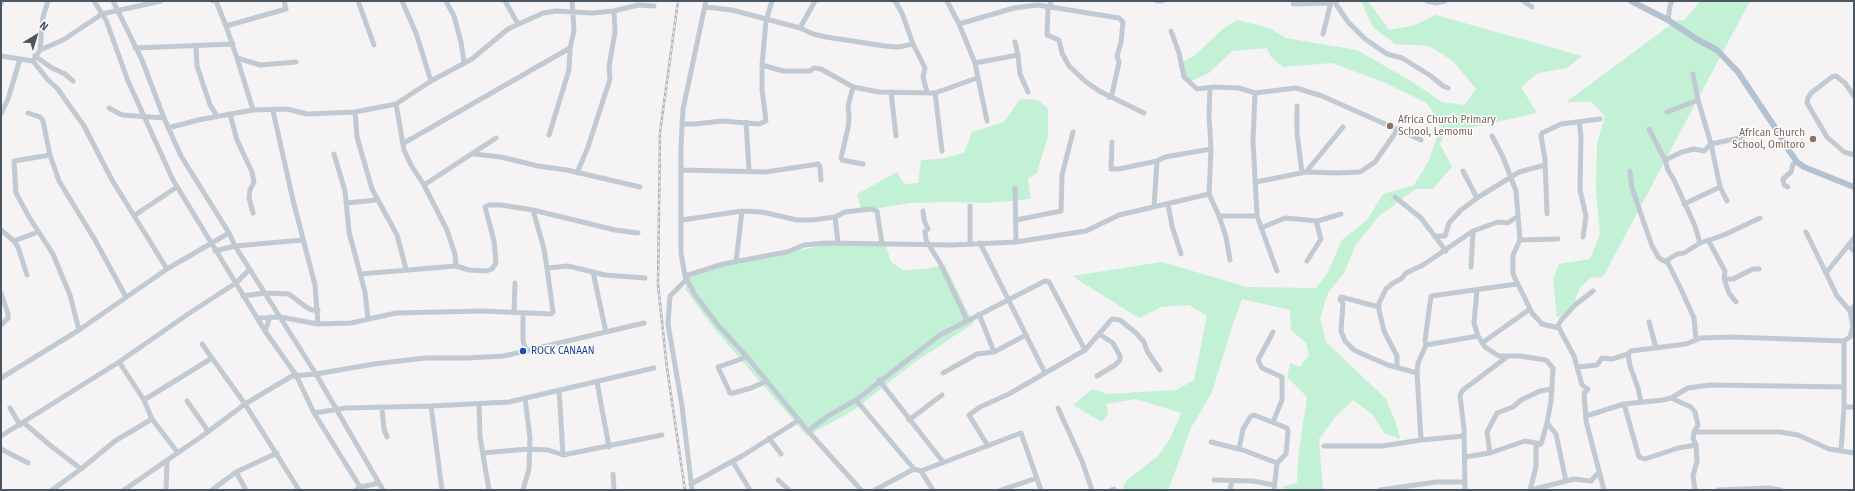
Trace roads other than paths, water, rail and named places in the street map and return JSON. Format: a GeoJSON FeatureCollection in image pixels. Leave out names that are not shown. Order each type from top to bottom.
{"type":"FeatureCollection","features":[{"type":"Feature","properties":{"kind":"main road"},"geometry":{"type":"LineString","coordinates":[[1630,1],[1668,20],[1698,40],[1717,50],[1731,63],[1797,162],[1804,167],[1854,187]]}},
{"type":"Feature","properties":{"kind":"street"},"geometry":{"type":"LineString","coordinates":[[40,50],[43,17],[48,1]]}},
{"type":"Feature","properties":{"kind":"street"},"geometry":{"type":"LineString","coordinates":[[94,1],[108,24],[128,81],[143,117],[177,187],[265,331],[296,375],[314,413],[360,489],[379,483]]}},
{"type":"Feature","properties":{"kind":"street"},"geometry":{"type":"LineString","coordinates":[[113,1],[142,60],[168,128],[185,163],[229,233],[235,246],[316,374],[383,490]]}},
{"type":"Feature","properties":{"kind":"street"},"geometry":{"type":"LineString","coordinates":[[33,61],[40,50],[63,40],[102,14],[161,1]]}},
{"type":"Feature","properties":{"kind":"street"},"geometry":{"type":"LineString","coordinates":[[212,1],[216,1],[233,44],[253,110]]}},
{"type":"Feature","properties":{"kind":"street"},"geometry":{"type":"LineString","coordinates":[[226,26],[286,9],[284,1]]}},
{"type":"Feature","properties":{"kind":"street"},"geometry":{"type":"LineString","coordinates":[[358,1],[374,45]]}},
{"type":"Feature","properties":{"kind":"street"},"geometry":{"type":"LineString","coordinates":[[402,1],[416,33],[431,80]]}},
{"type":"Feature","properties":{"kind":"street"},"geometry":{"type":"LineString","coordinates":[[446,1],[455,21],[464,62]]}},
{"type":"Feature","properties":{"kind":"street"},"geometry":{"type":"LineString","coordinates":[[505,1],[518,24]]}},
{"type":"Feature","properties":{"kind":"street"},"geometry":{"type":"LineString","coordinates":[[548,135],[569,70],[570,48],[574,31],[572,1]]}},
{"type":"Feature","properties":{"kind":"street"},"geometry":{"type":"LineString","coordinates":[[706,1],[686,95],[682,124],[682,258],[686,277],[691,289],[718,325],[747,357],[808,431],[861,490]]}},
{"type":"Feature","properties":{"kind":"street"},"geometry":{"type":"LineString","coordinates":[[682,124],[722,121],[759,124],[766,121],[762,89],[762,65],[766,21],[772,1]]}},
{"type":"Feature","properties":{"kind":"street"},"geometry":{"type":"LineString","coordinates":[[800,28],[815,1]]}},
{"type":"Feature","properties":{"kind":"street"},"geometry":{"type":"LineString","coordinates":[[895,1],[902,13],[913,44],[925,68],[923,77],[928,92]]}},
{"type":"Feature","properties":{"kind":"street"},"geometry":{"type":"LineString","coordinates":[[947,1],[959,24],[975,63],[987,121]]}},
{"type":"Feature","properties":{"kind":"street"},"geometry":{"type":"LineString","coordinates":[[1050,1],[1051,5],[1048,7],[1047,35],[1059,40],[1062,53],[1069,66],[1085,81],[1109,97],[1144,114]]}},
{"type":"Feature","properties":{"kind":"street"},"geometry":{"type":"LineString","coordinates":[[1157,1],[1162,1]]}},
{"type":"Feature","properties":{"kind":"street"},"geometry":{"type":"LineString","coordinates":[[1336,1],[1336,4],[1348,22],[1365,39],[1387,54],[1402,58],[1448,88]]}},
{"type":"Feature","properties":{"kind":"street"},"geometry":{"type":"LineString","coordinates":[[1427,1],[1436,3],[1445,1]]}},
{"type":"Feature","properties":{"kind":"street"},"geometry":{"type":"LineString","coordinates":[[1523,1],[1532,7]]}},
{"type":"Feature","properties":{"kind":"street"},"geometry":{"type":"LineString","coordinates":[[1668,20],[1672,1]]}},
{"type":"Feature","properties":{"kind":"street"},"geometry":{"type":"LineString","coordinates":[[1293,4],[1331,2],[1323,34]]}},
{"type":"Feature","properties":{"kind":"street"},"geometry":{"type":"LineString","coordinates":[[168,128],[217,116],[253,110],[287,110],[307,114],[355,112],[396,104],[431,80],[472,59],[508,29],[543,14],[556,11],[599,13],[638,5],[654,6]]}},
{"type":"Feature","properties":{"kind":"street"},"geometry":{"type":"LineString","coordinates":[[959,24],[1014,8],[1038,5],[1119,18],[1123,22],[1121,42],[1117,56],[1119,62],[1118,72],[1109,97]]}},
{"type":"Feature","properties":{"kind":"street"},"geometry":{"type":"LineString","coordinates":[[704,7],[732,10],[766,21],[800,28],[813,34],[885,46],[898,47],[913,44]]}},
{"type":"Feature","properties":{"kind":"street"},"geometry":{"type":"LineString","coordinates":[[577,173],[588,146],[610,79],[609,66],[615,32],[614,11]]}},
{"type":"Feature","properties":{"kind":"street"},"geometry":{"type":"LineString","coordinates":[[1171,31],[1179,53],[1184,77],[1197,89],[1214,87],[1239,88],[1255,93],[1296,88],[1322,96],[1421,140]]}},
{"type":"Feature","properties":{"kind":"street"},"geometry":{"type":"LineString","coordinates":[[1015,42],[1020,74],[1028,92]]}},
{"type":"Feature","properties":{"kind":"street"},"geometry":{"type":"LineString","coordinates":[[135,48],[196,47],[233,44]]}},
{"type":"Feature","properties":{"kind":"street"},"geometry":{"type":"LineString","coordinates":[[196,47],[197,66],[210,105],[217,116]]}},
{"type":"Feature","properties":{"kind":"street"},"geometry":{"type":"LineString","coordinates":[[404,143],[570,48]]}},
{"type":"Feature","properties":{"kind":"street"},"geometry":{"type":"LineString","coordinates":[[975,63],[1018,55]]}},
{"type":"Feature","properties":{"kind":"street"},"geometry":{"type":"LineString","coordinates":[[1,56],[33,61],[48,80],[57,88],[84,126],[112,180],[167,269]]}},
{"type":"Feature","properties":{"kind":"street"},"geometry":{"type":"LineString","coordinates":[[35,56],[52,68],[65,74],[73,82]]}},
{"type":"Feature","properties":{"kind":"street"},"geometry":{"type":"LineString","coordinates":[[237,58],[260,65],[296,62]]}},
{"type":"Feature","properties":{"kind":"street"},"geometry":{"type":"LineString","coordinates":[[1,114],[20,59]]}},
{"type":"Feature","properties":{"kind":"street"},"geometry":{"type":"LineString","coordinates":[[762,65],[782,71],[810,71],[814,68],[821,69],[853,87],[866,90],[891,92],[935,93],[977,78]]}},
{"type":"Feature","properties":{"kind":"street"},"geometry":{"type":"LineString","coordinates":[[1693,74],[1698,100],[1711,144],[1720,187],[1727,201]]}},
{"type":"Feature","properties":{"kind":"street"},"geometry":{"type":"LineString","coordinates":[[1854,96],[1840,77],[1832,76],[1811,93],[1808,98],[1808,103],[1826,136],[1844,152],[1854,155]]}},
{"type":"Feature","properties":{"kind":"street"},"geometry":{"type":"LineString","coordinates":[[853,87],[848,106],[850,117],[841,158],[842,160],[863,164]]}},
{"type":"Feature","properties":{"kind":"street"},"geometry":{"type":"LineString","coordinates":[[1210,88],[1208,116],[1211,149],[1209,194],[1219,216],[1226,237],[1230,260]]}},
{"type":"Feature","properties":{"kind":"street"},"geometry":{"type":"LineString","coordinates":[[891,92],[896,136]]}},
{"type":"Feature","properties":{"kind":"street"},"geometry":{"type":"LineString","coordinates":[[935,93],[942,151]]}},
{"type":"Feature","properties":{"kind":"street"},"geometry":{"type":"LineString","coordinates":[[1255,93],[1253,141],[1257,216],[1277,271]]}},
{"type":"Feature","properties":{"kind":"street"},"geometry":{"type":"LineString","coordinates":[[1667,112],[1698,100]]}},
{"type":"Feature","properties":{"kind":"street"},"geometry":{"type":"LineString","coordinates":[[396,104],[404,150],[411,165],[424,184],[447,230],[455,254],[456,266]]}},
{"type":"Feature","properties":{"kind":"street"},"geometry":{"type":"LineString","coordinates":[[1297,106],[1297,133],[1304,172]]}},
{"type":"Feature","properties":{"kind":"street"},"geometry":{"type":"LineString","coordinates":[[110,108],[122,115],[164,118]]}},
{"type":"Feature","properties":{"kind":"street"},"geometry":{"type":"LineString","coordinates":[[273,111],[315,285],[318,324]]}},
{"type":"Feature","properties":{"kind":"street"},"geometry":{"type":"LineString","coordinates":[[355,112],[356,137],[368,177],[376,200],[397,235],[406,268]]}},
{"type":"Feature","properties":{"kind":"street"},"geometry":{"type":"LineString","coordinates":[[28,113],[40,117],[43,121],[50,155],[59,181],[95,240],[126,297]]}},
{"type":"Feature","properties":{"kind":"street"},"geometry":{"type":"LineString","coordinates":[[230,114],[237,140],[252,172],[254,182],[250,190],[249,198],[253,213]]}},
{"type":"Feature","properties":{"kind":"street"},"geometry":{"type":"LineString","coordinates":[[1547,214],[1542,133],[1562,124],[1600,118]]}},
{"type":"Feature","properties":{"kind":"street"},"geometry":{"type":"LineString","coordinates":[[746,122],[749,171]]}},
{"type":"Feature","properties":{"kind":"street"},"geometry":{"type":"LineString","coordinates":[[1579,122],[1581,136],[1580,190],[1586,216],[1583,237]]}},
{"type":"Feature","properties":{"kind":"street"},"geometry":{"type":"LineString","coordinates":[[1304,172],[1343,127]]}},
{"type":"Feature","properties":{"kind":"street"},"geometry":{"type":"LineString","coordinates":[[1256,182],[1304,172],[1360,172],[1375,162],[1398,129]]}},
{"type":"Feature","properties":{"kind":"street"},"geometry":{"type":"LineString","coordinates":[[1649,129],[1695,226],[1700,243]]}},
{"type":"Feature","properties":{"kind":"street"},"geometry":{"type":"LineString","coordinates":[[1016,220],[1061,211],[1062,175],[1073,132]]}},
{"type":"Feature","properties":{"kind":"street"},"geometry":{"type":"LineString","coordinates":[[1492,136],[1512,177],[1516,191],[1518,216],[1517,227],[1520,240],[1513,255],[1514,284],[1530,309],[1542,324],[1557,327],[1574,356],[1582,385],[1588,389],[1584,393],[1586,416],[1604,490]]}},
{"type":"Feature","properties":{"kind":"street"},"geometry":{"type":"LineString","coordinates":[[1665,160],[1682,152],[1694,149],[1704,151],[1711,144],[1744,136]]}},
{"type":"Feature","properties":{"kind":"street"},"geometry":{"type":"LineString","coordinates":[[424,184],[474,154],[496,138]]}},
{"type":"Feature","properties":{"kind":"street"},"geometry":{"type":"LineString","coordinates":[[1112,142],[1111,169],[1119,169],[1157,161],[1165,157],[1211,149]]}},
{"type":"Feature","properties":{"kind":"street"},"geometry":{"type":"LineString","coordinates":[[334,154],[347,203],[350,238],[365,292],[368,319]]}},
{"type":"Feature","properties":{"kind":"street"},"geometry":{"type":"LineString","coordinates":[[474,154],[501,157],[640,187]]}},
{"type":"Feature","properties":{"kind":"street"},"geometry":{"type":"LineString","coordinates":[[50,155],[14,161],[16,193],[38,232],[53,254],[70,295],[79,330]]}},
{"type":"Feature","properties":{"kind":"street"},"geometry":{"type":"LineString","coordinates":[[1154,207],[1157,161]]}},
{"type":"Feature","properties":{"kind":"street"},"geometry":{"type":"LineString","coordinates":[[1788,187],[1784,185],[1784,179],[1791,172],[1793,164],[1797,162]]}},
{"type":"Feature","properties":{"kind":"street"},"geometry":{"type":"LineString","coordinates":[[682,170],[766,172],[818,164],[820,167],[821,180]]}},
{"type":"Feature","properties":{"kind":"street"},"geometry":{"type":"LineString","coordinates":[[1435,236],[1445,236],[1450,223],[1461,210],[1477,198],[1527,169],[1545,166]]}},
{"type":"Feature","properties":{"kind":"street"},"geometry":{"type":"LineString","coordinates":[[1463,171],[1477,198]]}},
{"type":"Feature","properties":{"kind":"street"},"geometry":{"type":"LineString","coordinates":[[1630,171],[1632,188],[1652,246],[1659,258],[1666,262],[1694,318],[1696,340]]}},
{"type":"Feature","properties":{"kind":"street"},"geometry":{"type":"LineString","coordinates":[[135,216],[177,187]]}},
{"type":"Feature","properties":{"kind":"street"},"geometry":{"type":"LineString","coordinates":[[1684,204],[1720,187]]}},
{"type":"Feature","properties":{"kind":"street"},"geometry":{"type":"LineString","coordinates":[[1015,188],[1016,242]]}},
{"type":"Feature","properties":{"kind":"street"},"geometry":{"type":"LineString","coordinates":[[692,490],[682,406],[668,324],[670,296],[686,277],[724,264],[789,252],[804,245],[838,242],[882,244],[970,244],[1016,242],[1086,231],[1119,215],[1209,194]]}},
{"type":"Feature","properties":{"kind":"street"},"geometry":{"type":"LineString","coordinates":[[1395,197],[1421,218],[1446,251]]}},
{"type":"Feature","properties":{"kind":"street"},"geometry":{"type":"LineString","coordinates":[[347,203],[376,200]]}},
{"type":"Feature","properties":{"kind":"street"},"geometry":{"type":"LineString","coordinates":[[1168,204],[1172,226],[1181,254]]}},
{"type":"Feature","properties":{"kind":"street"},"geometry":{"type":"LineString","coordinates":[[360,274],[406,268],[456,266],[469,270],[492,270],[496,263],[494,241],[485,207],[489,205],[501,205],[533,210],[615,230],[638,232]]}},
{"type":"Feature","properties":{"kind":"street"},"geometry":{"type":"LineString","coordinates":[[970,206],[970,244]]}},
{"type":"Feature","properties":{"kind":"street"},"geometry":{"type":"LineString","coordinates":[[682,220],[742,211],[762,212],[797,220],[812,220],[835,217],[845,212],[871,209],[877,211],[882,244]]}},
{"type":"Feature","properties":{"kind":"street"},"geometry":{"type":"LineString","coordinates":[[258,318],[280,317],[318,324],[351,324],[396,313],[483,311],[523,314],[551,314],[553,312],[547,268],[533,210]]}},
{"type":"Feature","properties":{"kind":"street"},"geometry":{"type":"LineString","coordinates":[[736,262],[742,211]]}},
{"type":"Feature","properties":{"kind":"street"},"geometry":{"type":"LineString","coordinates":[[923,211],[924,220],[928,229],[925,231],[928,243],[940,263],[967,320]]}},
{"type":"Feature","properties":{"kind":"street"},"geometry":{"type":"LineString","coordinates":[[1261,228],[1285,218],[1316,221],[1342,214]]}},
{"type":"Feature","properties":{"kind":"street"},"geometry":{"type":"LineString","coordinates":[[1219,216],[1257,216]]}},
{"type":"Feature","properties":{"kind":"street"},"geometry":{"type":"LineString","coordinates":[[1397,368],[1397,356],[1384,331],[1379,307],[1383,295],[1393,283],[1401,279],[1406,273],[1446,251],[1473,231],[1498,222],[1508,223],[1518,216]]}},
{"type":"Feature","properties":{"kind":"street"},"geometry":{"type":"LineString","coordinates":[[835,217],[838,242]]}},
{"type":"Feature","properties":{"kind":"street"},"geometry":{"type":"LineString","coordinates":[[1666,262],[1677,254],[1684,253],[1700,243],[1724,235],[1760,218]]}},
{"type":"Feature","properties":{"kind":"street"},"geometry":{"type":"LineString","coordinates":[[1307,261],[1321,239],[1316,221]]}},
{"type":"Feature","properties":{"kind":"street"},"geometry":{"type":"LineString","coordinates":[[1,230],[14,241],[18,247],[27,275]]}},
{"type":"Feature","properties":{"kind":"street"},"geometry":{"type":"LineString","coordinates":[[1471,267],[1473,231]]}},
{"type":"Feature","properties":{"kind":"street"},"geometry":{"type":"LineString","coordinates":[[14,241],[38,232]]}},
{"type":"Feature","properties":{"kind":"street"},"geometry":{"type":"LineString","coordinates":[[1578,367],[1597,365],[1602,358],[1612,359],[1628,354],[1631,351],[1686,344],[1701,338],[1732,337],[1844,341],[1850,337],[1852,333],[1853,326],[1850,311],[1837,296],[1806,232]]}},
{"type":"Feature","properties":{"kind":"street"},"geometry":{"type":"LineString","coordinates":[[1,378],[79,330],[167,269],[229,233]]}},
{"type":"Feature","properties":{"kind":"street"},"geometry":{"type":"LineString","coordinates":[[1826,273],[1854,238]]}},
{"type":"Feature","properties":{"kind":"street"},"geometry":{"type":"LineString","coordinates":[[1520,240],[1558,239]]}},
{"type":"Feature","properties":{"kind":"street"},"geometry":{"type":"LineString","coordinates":[[215,251],[235,246],[303,240]]}},
{"type":"Feature","properties":{"kind":"street"},"geometry":{"type":"LineString","coordinates":[[1708,240],[1725,271],[1724,279],[1729,293],[1736,302]]}},
{"type":"Feature","properties":{"kind":"street"},"geometry":{"type":"LineString","coordinates":[[980,243],[1045,373]]}},
{"type":"Feature","properties":{"kind":"street"},"geometry":{"type":"LineString","coordinates":[[1849,246],[1854,251]]}},
{"type":"Feature","properties":{"kind":"street"},"geometry":{"type":"LineString","coordinates":[[547,268],[568,266],[605,275],[645,278]]}},
{"type":"Feature","properties":{"kind":"street"},"geometry":{"type":"LineString","coordinates":[[1724,279],[1733,279],[1759,268]]}},
{"type":"Feature","properties":{"kind":"street"},"geometry":{"type":"LineString","coordinates":[[1,436],[22,424],[51,403],[119,362],[236,283],[250,269]]}},
{"type":"Feature","properties":{"kind":"street"},"geometry":{"type":"LineString","coordinates":[[593,272],[606,332]]}},
{"type":"Feature","properties":{"kind":"street"},"geometry":{"type":"LineString","coordinates":[[808,431],[828,416],[856,400],[879,380],[940,335],[1047,280],[1085,350]]}},
{"type":"Feature","properties":{"kind":"street"},"geometry":{"type":"LineString","coordinates":[[514,283],[514,313]]}},
{"type":"Feature","properties":{"kind":"street"},"geometry":{"type":"LineString","coordinates":[[1421,440],[1416,373],[1418,363],[1426,345],[1431,296],[1514,284]]}},
{"type":"Feature","properties":{"kind":"street"},"geometry":{"type":"LineString","coordinates":[[1477,290],[1474,323],[1482,343],[1493,353],[1546,360],[1553,368],[1552,389],[1547,423],[1541,444],[1536,446],[1536,467],[1530,490],[1566,481],[1591,481],[1599,472]]}},
{"type":"Feature","properties":{"kind":"street"},"geometry":{"type":"LineString","coordinates":[[1557,327],[1572,308],[1593,292]]}},
{"type":"Feature","properties":{"kind":"street"},"geometry":{"type":"LineString","coordinates":[[1,293],[8,318],[1,325]]}},
{"type":"Feature","properties":{"kind":"street"},"geometry":{"type":"LineString","coordinates":[[243,296],[266,293],[289,294],[306,307],[312,310],[318,310]]}},
{"type":"Feature","properties":{"kind":"street"},"geometry":{"type":"LineString","coordinates":[[1379,307],[1341,298],[1340,300],[1343,303],[1341,331],[1348,345],[1354,350],[1397,368],[1416,373]]}},
{"type":"Feature","properties":{"kind":"street"},"geometry":{"type":"LineString","coordinates":[[1850,311],[1854,306]]}},
{"type":"Feature","properties":{"kind":"street"},"geometry":{"type":"LineString","coordinates":[[1482,343],[1530,309]]}},
{"type":"Feature","properties":{"kind":"street"},"geometry":{"type":"LineString","coordinates":[[523,314],[523,341],[526,351]]}},
{"type":"Feature","properties":{"kind":"street"},"geometry":{"type":"LineString","coordinates":[[979,314],[994,352]]}},
{"type":"Feature","properties":{"kind":"street"},"geometry":{"type":"LineString","coordinates":[[265,331],[270,317]]}},
{"type":"Feature","properties":{"kind":"street"},"geometry":{"type":"LineString","coordinates":[[988,446],[969,416],[980,407],[1010,394],[1085,350],[1112,320],[1120,320],[1132,329],[1144,342],[1147,351],[1160,370]]}},
{"type":"Feature","properties":{"kind":"street"},"geometry":{"type":"LineString","coordinates":[[1649,322],[1656,348]]}},
{"type":"Feature","properties":{"kind":"street"},"geometry":{"type":"LineString","coordinates":[[124,490],[167,461],[245,404],[296,375],[316,374],[354,367],[425,358],[504,356],[644,323]]}},
{"type":"Feature","properties":{"kind":"street"},"geometry":{"type":"LineString","coordinates":[[1273,332],[1258,360],[1259,365],[1262,368],[1282,377],[1282,400],[1273,422]]}},
{"type":"Feature","properties":{"kind":"street"},"geometry":{"type":"LineString","coordinates":[[1097,376],[1115,365],[1120,360],[1120,356],[1113,343],[1099,334]]}},
{"type":"Feature","properties":{"kind":"street"},"geometry":{"type":"LineString","coordinates":[[943,373],[976,354],[994,352],[1026,335]]}},
{"type":"Feature","properties":{"kind":"street"},"geometry":{"type":"LineString","coordinates":[[1426,345],[1478,336]]}},
{"type":"Feature","properties":{"kind":"street"},"geometry":{"type":"LineString","coordinates":[[1841,452],[1844,408],[1844,341]]}},
{"type":"Feature","properties":{"kind":"street"},"geometry":{"type":"LineString","coordinates":[[202,344],[245,404],[299,490]]}},
{"type":"Feature","properties":{"kind":"street"},"geometry":{"type":"LineString","coordinates":[[1628,354],[1630,366],[1638,388],[1641,402]]}},
{"type":"Feature","properties":{"kind":"street"},"geometry":{"type":"LineString","coordinates":[[1465,490],[1464,436],[1460,395],[1463,390],[1507,356]]}},
{"type":"Feature","properties":{"kind":"street"},"geometry":{"type":"LineString","coordinates":[[747,357],[718,367],[730,393],[733,394],[767,381]]}},
{"type":"Feature","properties":{"kind":"street"},"geometry":{"type":"LineString","coordinates":[[144,400],[212,358]]}},
{"type":"Feature","properties":{"kind":"street"},"geometry":{"type":"LineString","coordinates":[[119,362],[144,400],[152,419],[178,453]]}},
{"type":"Feature","properties":{"kind":"street"},"geometry":{"type":"LineString","coordinates":[[314,413],[337,409],[510,402],[542,393],[597,382],[625,373],[654,368]]}},
{"type":"Feature","properties":{"kind":"street"},"geometry":{"type":"LineString","coordinates":[[879,380],[943,462]]}},
{"type":"Feature","properties":{"kind":"street"},"geometry":{"type":"LineString","coordinates":[[597,382],[609,447]]}},
{"type":"Feature","properties":{"kind":"street"},"geometry":{"type":"LineString","coordinates":[[1586,416],[1624,404],[1652,402],[1672,398],[1688,388],[1710,385],[1844,387]]}},
{"type":"Feature","properties":{"kind":"street"},"geometry":{"type":"LineString","coordinates":[[1490,453],[1487,432],[1497,413],[1513,407],[1521,400],[1540,391],[1552,389]]}},
{"type":"Feature","properties":{"kind":"street"},"geometry":{"type":"LineString","coordinates":[[559,390],[563,455]]}},
{"type":"Feature","properties":{"kind":"street"},"geometry":{"type":"LineString","coordinates":[[1677,401],[1678,394]]}},
{"type":"Feature","properties":{"kind":"street"},"geometry":{"type":"LineString","coordinates":[[909,420],[942,395]]}},
{"type":"Feature","properties":{"kind":"street"},"geometry":{"type":"LineString","coordinates":[[523,490],[529,469],[528,449],[530,438],[525,398]]}},
{"type":"Feature","properties":{"kind":"street"},"geometry":{"type":"LineString","coordinates":[[1672,398],[1691,407],[1696,412],[1698,425],[1694,432],[1693,438],[1696,445],[1697,461],[1693,476],[1695,490]]}},
{"type":"Feature","properties":{"kind":"street"},"geometry":{"type":"LineString","coordinates":[[856,400],[914,469],[921,472],[933,490]]}},
{"type":"Feature","properties":{"kind":"street"},"geometry":{"type":"LineString","coordinates":[[187,401],[208,431]]}},
{"type":"Feature","properties":{"kind":"street"},"geometry":{"type":"LineString","coordinates":[[479,404],[483,454],[489,490]]}},
{"type":"Feature","properties":{"kind":"street"},"geometry":{"type":"LineString","coordinates":[[1624,404],[1639,457],[1645,458],[1678,448],[1696,445]]}},
{"type":"Feature","properties":{"kind":"street"},"geometry":{"type":"LineString","coordinates":[[431,406],[442,490]]}},
{"type":"Feature","properties":{"kind":"street"},"geometry":{"type":"LineString","coordinates":[[1844,408],[1854,407]]}},
{"type":"Feature","properties":{"kind":"street"},"geometry":{"type":"LineString","coordinates":[[10,408],[22,424],[81,469]]}},
{"type":"Feature","properties":{"kind":"street"},"geometry":{"type":"LineString","coordinates":[[382,408],[384,429],[387,437]]}},
{"type":"Feature","properties":{"kind":"street"},"geometry":{"type":"LineString","coordinates":[[1058,408],[1082,461],[1092,490]]}},
{"type":"Feature","properties":{"kind":"street"},"geometry":{"type":"LineString","coordinates":[[1214,480],[1253,481],[1274,488],[1278,463],[1286,454],[1288,431],[1284,427],[1273,422],[1254,415],[1251,416],[1243,429],[1239,449]]}},
{"type":"Feature","properties":{"kind":"street"},"geometry":{"type":"LineString","coordinates":[[52,490],[81,469],[115,441],[152,419]]}},
{"type":"Feature","properties":{"kind":"street"},"geometry":{"type":"LineString","coordinates":[[691,484],[733,462],[799,420]]}},
{"type":"Feature","properties":{"kind":"street"},"geometry":{"type":"LineString","coordinates":[[1547,423],[1556,434],[1566,481]]}},
{"type":"Feature","properties":{"kind":"street"},"geometry":{"type":"LineString","coordinates":[[1694,432],[1780,432],[1798,435],[1829,449],[1854,453]]}},
{"type":"Feature","properties":{"kind":"street"},"geometry":{"type":"LineString","coordinates":[[921,472],[943,462],[1021,433],[1041,490]]}},
{"type":"Feature","properties":{"kind":"street"},"geometry":{"type":"LineString","coordinates":[[483,454],[528,449],[548,450],[563,455],[609,447],[662,435]]}},
{"type":"Feature","properties":{"kind":"street"},"geometry":{"type":"LineString","coordinates":[[1324,446],[1382,446],[1421,440],[1464,436]]}},
{"type":"Feature","properties":{"kind":"street"},"geometry":{"type":"LineString","coordinates":[[769,438],[781,454]]}},
{"type":"Feature","properties":{"kind":"street"},"geometry":{"type":"LineString","coordinates":[[1465,457],[1490,453],[1525,441],[1541,444]]}},
{"type":"Feature","properties":{"kind":"street"},"geometry":{"type":"LineString","coordinates":[[1210,442],[1239,449],[1278,463]]}},
{"type":"Feature","properties":{"kind":"street"},"geometry":{"type":"LineString","coordinates":[[1,449],[28,463]]}},
{"type":"Feature","properties":{"kind":"street"},"geometry":{"type":"LineString","coordinates":[[212,490],[236,472],[277,453]]}},
{"type":"Feature","properties":{"kind":"street"},"geometry":{"type":"LineString","coordinates":[[166,490],[167,461]]}},
{"type":"Feature","properties":{"kind":"street"},"geometry":{"type":"LineString","coordinates":[[733,462],[750,490]]}},
{"type":"Feature","properties":{"kind":"street"},"geometry":{"type":"LineString","coordinates":[[875,490],[914,469]]}},
{"type":"Feature","properties":{"kind":"street"},"geometry":{"type":"LineString","coordinates":[[236,472],[246,490]]}},
{"type":"Feature","properties":{"kind":"street"},"geometry":{"type":"LineString","coordinates":[[613,474],[614,490]]}},
{"type":"Feature","properties":{"kind":"street"},"geometry":{"type":"LineString","coordinates":[[1001,490],[1037,478]]}},
{"type":"Feature","properties":{"kind":"street"},"geometry":{"type":"LineString","coordinates":[[778,480],[789,490]]}},
{"type":"Feature","properties":{"kind":"street"},"geometry":{"type":"LineString","coordinates":[[1230,490],[1232,481]]}},
{"type":"Feature","properties":{"kind":"street"},"geometry":{"type":"LineString","coordinates":[[1380,490],[1398,489],[1436,482],[1464,482]]}},
{"type":"Feature","properties":{"kind":"street"},"geometry":{"type":"LineString","coordinates":[[1718,490],[1768,488],[1781,490]]}},
{"type":"Feature","properties":{"kind":"railway"},"geometry":{"type":"LineString","coordinates":[[678,1],[660,132],[658,285],[667,368],[685,490]]}},
{"type":"Feature","properties":{"kind":"place","name":"Africa Church Primary School, Lemomu"},"geometry":{"type":"Point","coordinates":[1390,126]}},
{"type":"Feature","properties":{"kind":"place","name":"African Church School, Omitoro"},"geometry":{"type":"Point","coordinates":[1813,139]}},
{"type":"Feature","properties":{"kind":"place","name":"ROCK CANAAN"},"geometry":{"type":"Point","coordinates":[523,351]}}]}
